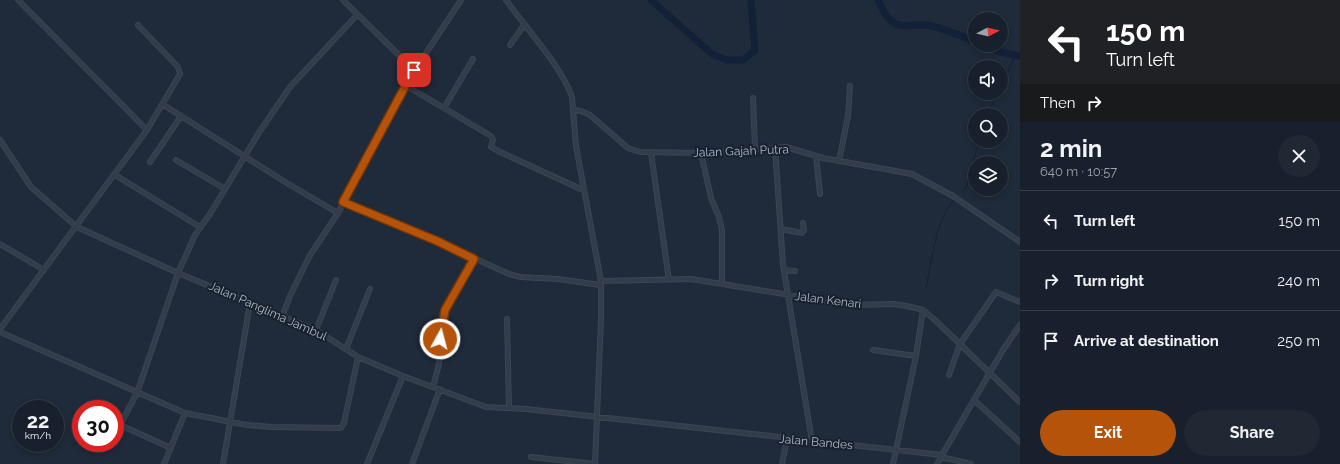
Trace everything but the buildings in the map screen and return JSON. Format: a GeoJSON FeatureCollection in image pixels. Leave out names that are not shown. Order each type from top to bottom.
{"type":"FeatureCollection","features":[{"type":"Feature","properties":{"kind":"street"},"geometry":{"type":"LineString","coordinates":[[18,0],[148,130]]}},
{"type":"Feature","properties":{"kind":"street"},"geometry":{"type":"LineString","coordinates":[[343,0],[414,70]]}},
{"type":"Feature","properties":{"kind":"street"},"geometry":{"type":"LineString","coordinates":[[282,317],[290,296],[309,257],[338,213],[405,85],[461,0]]}},
{"type":"Feature","properties":{"kind":"street"},"geometry":{"type":"LineString","coordinates":[[506,0],[558,70],[569,89],[574,110],[576,146],[583,190],[600,283],[601,319],[595,464],[531,457]]}},
{"type":"Feature","properties":{"kind":"street"},"geometry":{"type":"LineString","coordinates":[[171,448],[120,425],[137,393],[186,251],[260,131],[290,87],[357,14]]}},
{"type":"Feature","properties":{"kind":"street"},"geometry":{"type":"LineString","coordinates":[[138,25],[180,70],[176,82],[148,130],[0,330],[137,393],[185,413],[229,423],[272,427],[341,428],[344,423],[358,357]]}},
{"type":"Feature","properties":{"kind":"street"},"geometry":{"type":"LineString","coordinates":[[510,45],[524,25]]}},
{"type":"Feature","properties":{"kind":"street"},"geometry":{"type":"LineString","coordinates":[[444,108],[473,59]]}},
{"type":"Feature","properties":{"kind":"street"},"geometry":{"type":"LineString","coordinates":[[405,85],[491,136],[493,140],[491,147],[583,190]]}},
{"type":"Feature","properties":{"kind":"street"},"geometry":{"type":"LineString","coordinates":[[840,161],[848,116],[850,86]]}},
{"type":"Feature","properties":{"kind":"street"},"geometry":{"type":"LineString","coordinates":[[753,98],[755,148]]}},
{"type":"Feature","properties":{"kind":"street"},"geometry":{"type":"LineString","coordinates":[[162,104],[245,157],[338,213]]}},
{"type":"Feature","properties":{"kind":"street","name":"Jalan Gajah Putra"},"geometry":{"type":"LineString","coordinates":[[574,110],[590,115],[628,148],[651,153],[701,153],[786,147],[816,156],[896,170],[917,176],[953,196],[1020,242]]}},
{"type":"Feature","properties":{"kind":"street"},"geometry":{"type":"LineString","coordinates":[[150,162],[182,116]]}},
{"type":"Feature","properties":{"kind":"street","name":"Jalan Panglima Jambul"},"geometry":{"type":"LineString","coordinates":[[0,140],[31,187],[77,227],[178,273],[316,330],[358,357],[486,408],[509,408],[597,418]]}},
{"type":"Feature","properties":{"kind":"street"},"geometry":{"type":"LineString","coordinates":[[775,148],[787,294],[812,441]]}},
{"type":"Feature","properties":{"kind":"street"},"geometry":{"type":"LineString","coordinates":[[651,153],[669,280]]}},
{"type":"Feature","properties":{"kind":"street"},"geometry":{"type":"LineString","coordinates":[[701,153],[711,198],[719,217],[722,230],[722,284]]}},
{"type":"Feature","properties":{"kind":"street"},"geometry":{"type":"LineString","coordinates":[[816,156],[820,194]]}},
{"type":"Feature","properties":{"kind":"street"},"geometry":{"type":"LineString","coordinates":[[176,160],[225,189]]}},
{"type":"Feature","properties":{"kind":"street"},"geometry":{"type":"LineString","coordinates":[[115,175],[200,227]]}},
{"type":"Feature","properties":{"kind":"street","name":"Jalan Kenari"},"geometry":{"type":"LineString","coordinates":[[343,202],[521,278],[558,279],[600,283],[691,279],[852,305],[894,304],[923,310]]}},
{"type":"Feature","properties":{"kind":"street"},"geometry":{"type":"LineString","coordinates":[[781,229],[802,233],[804,231],[803,223]]}},
{"type":"Feature","properties":{"kind":"street"},"geometry":{"type":"LineString","coordinates":[[0,244],[44,270]]}},
{"type":"Feature","properties":{"kind":"street"},"geometry":{"type":"LineString","coordinates":[[433,387],[439,364],[444,313],[474,259]]}},
{"type":"Feature","properties":{"kind":"street"},"geometry":{"type":"LineString","coordinates":[[784,270],[795,271]]}},
{"type":"Feature","properties":{"kind":"street"},"geometry":{"type":"LineString","coordinates":[[316,330],[336,280]]}},
{"type":"Feature","properties":{"kind":"street"},"geometry":{"type":"LineString","coordinates":[[346,348],[370,289]]}},
{"type":"Feature","properties":{"kind":"street"},"geometry":{"type":"LineString","coordinates":[[949,375],[960,344],[996,292],[1020,302]]}},
{"type":"Feature","properties":{"kind":"street"},"geometry":{"type":"LineString","coordinates":[[223,464],[250,303]]}},
{"type":"Feature","properties":{"kind":"street"},"geometry":{"type":"LineString","coordinates":[[923,310],[1020,402]]}},
{"type":"Feature","properties":{"kind":"street"},"geometry":{"type":"LineString","coordinates":[[893,464],[904,406],[916,356],[923,310]]}},
{"type":"Feature","properties":{"kind":"street"},"geometry":{"type":"LineString","coordinates":[[507,319],[509,408]]}},
{"type":"Feature","properties":{"kind":"street"},"geometry":{"type":"LineString","coordinates":[[937,464],[1020,326]]}},
{"type":"Feature","properties":{"kind":"street"},"geometry":{"type":"LineString","coordinates":[[873,350],[916,356]]}},
{"type":"Feature","properties":{"kind":"street"},"geometry":{"type":"LineString","coordinates":[[367,464],[403,376]]}},
{"type":"Feature","properties":{"kind":"street"},"geometry":{"type":"LineString","coordinates":[[412,464],[440,389]]}},
{"type":"Feature","properties":{"kind":"street"},"geometry":{"type":"LineString","coordinates":[[975,401],[1020,442]]}},
{"type":"Feature","properties":{"kind":"street"},"geometry":{"type":"LineString","coordinates":[[164,464],[185,413]]}},
{"type":"Feature","properties":{"kind":"street","name":"Jalan Bandes"},"geometry":{"type":"LineString","coordinates":[[597,418],[787,440],[812,441],[896,450],[942,456],[971,464]]}},
{"type":"Feature","properties":{"kind":"street"},"geometry":{"type":"LineString","coordinates":[[782,464],[787,440]]}},
{"type":"Feature","properties":{"kind":"waterway"},"geometry":{"type":"LineString","coordinates":[[651,0],[712,54],[727,60],[743,60],[755,50],[751,0]]}},
{"type":"Feature","properties":{"kind":"waterway"},"geometry":{"type":"LineString","coordinates":[[878,0],[884,13],[898,25],[928,25],[952,32],[968,39]]}},
{"type":"Feature","properties":{"kind":"waterway"},"geometry":{"type":"LineString","coordinates":[[1000,52],[1020,56]]}},
{"type":"Feature","properties":{"kind":"waterway"},"geometry":{"type":"LineString","coordinates":[[1008,72],[1015,56]]}},
{"type":"Feature","properties":{"kind":"waterway"},"geometry":{"type":"LineString","coordinates":[[990,108],[994,100]]}},
{"type":"Feature","properties":{"kind":"waterway"},"geometry":{"type":"LineString","coordinates":[[962,191],[966,188],[977,148]]}},
{"type":"Feature","properties":{"kind":"waterway"},"geometry":{"type":"LineString","coordinates":[[926,289],[932,255],[939,229],[948,208],[954,200]]}},
{"type":"Feature","properties":{"kind":"route"},"geometry":{"type":"LineString","coordinates":[[414,70],[343,202],[437,241],[474,259],[445,310],[440,339]]}}]}
